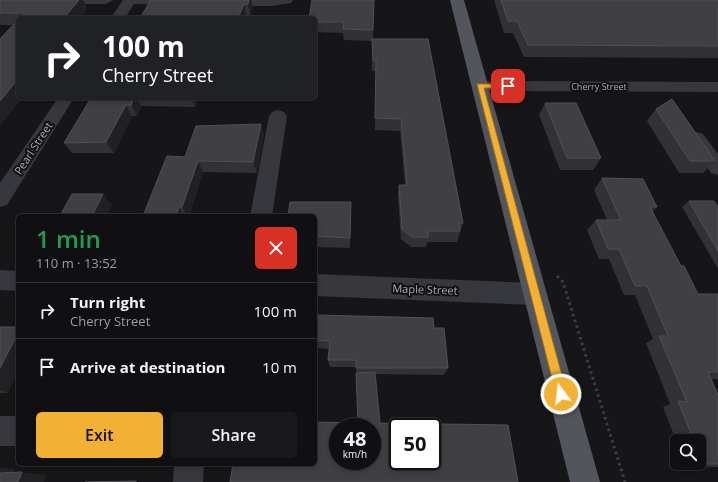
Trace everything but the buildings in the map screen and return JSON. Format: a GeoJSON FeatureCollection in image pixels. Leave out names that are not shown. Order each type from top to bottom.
{"type":"FeatureCollection","features":[{"type":"Feature","properties":{"kind":"main road"},"geometry":{"type":"LineString","coordinates":[[458,0],[534,294],[585,482]]}},
{"type":"Feature","properties":{"kind":"street"},"geometry":{"type":"LineString","coordinates":[[0,0],[106,0]]}},
{"type":"Feature","properties":{"kind":"street"},"geometry":{"type":"LineString","coordinates":[[119,16],[130,0]]}},
{"type":"Feature","properties":{"kind":"street"},"geometry":{"type":"LineString","coordinates":[[134,0],[192,2]]}},
{"type":"Feature","properties":{"kind":"street"},"geometry":{"type":"LineString","coordinates":[[208,2],[272,2],[286,0]]}},
{"type":"Feature","properties":{"kind":"street","name":"Cherry Street"},"geometry":{"type":"LineString","coordinates":[[480,86],[718,87]]}},
{"type":"Feature","properties":{"kind":"street"},"geometry":{"type":"LineString","coordinates":[[662,87],[675,105]]}},
{"type":"Feature","properties":{"kind":"street","name":"Pearl Street"},"geometry":{"type":"LineString","coordinates":[[0,199],[65,100]]}},
{"type":"Feature","properties":{"kind":"street"},"geometry":{"type":"LineString","coordinates":[[262,214],[278,116]]}},
{"type":"Feature","properties":{"kind":"street"},"geometry":{"type":"LineString","coordinates":[[688,124],[718,168]]}},
{"type":"Feature","properties":{"kind":"street"},"geometry":{"type":"LineString","coordinates":[[0,280],[16,281]]}},
{"type":"Feature","properties":{"kind":"street","name":"Maple Street"},"geometry":{"type":"LineString","coordinates":[[317,285],[534,294]]}},
{"type":"Feature","properties":{"kind":"street"},"geometry":{"type":"LineString","coordinates":[[0,431],[16,431]]}},
{"type":"Feature","properties":{"kind":"street"},"geometry":{"type":"LineString","coordinates":[[188,482],[190,470],[189,466]]}},
{"type":"Feature","properties":{"kind":"path"},"geometry":{"type":"LineString","coordinates":[[555,275],[563,282],[625,482]]}},
{"type":"Feature","properties":{"kind":"route"},"geometry":{"type":"LineString","coordinates":[[508,86],[480,86],[561,394]]}}]}
